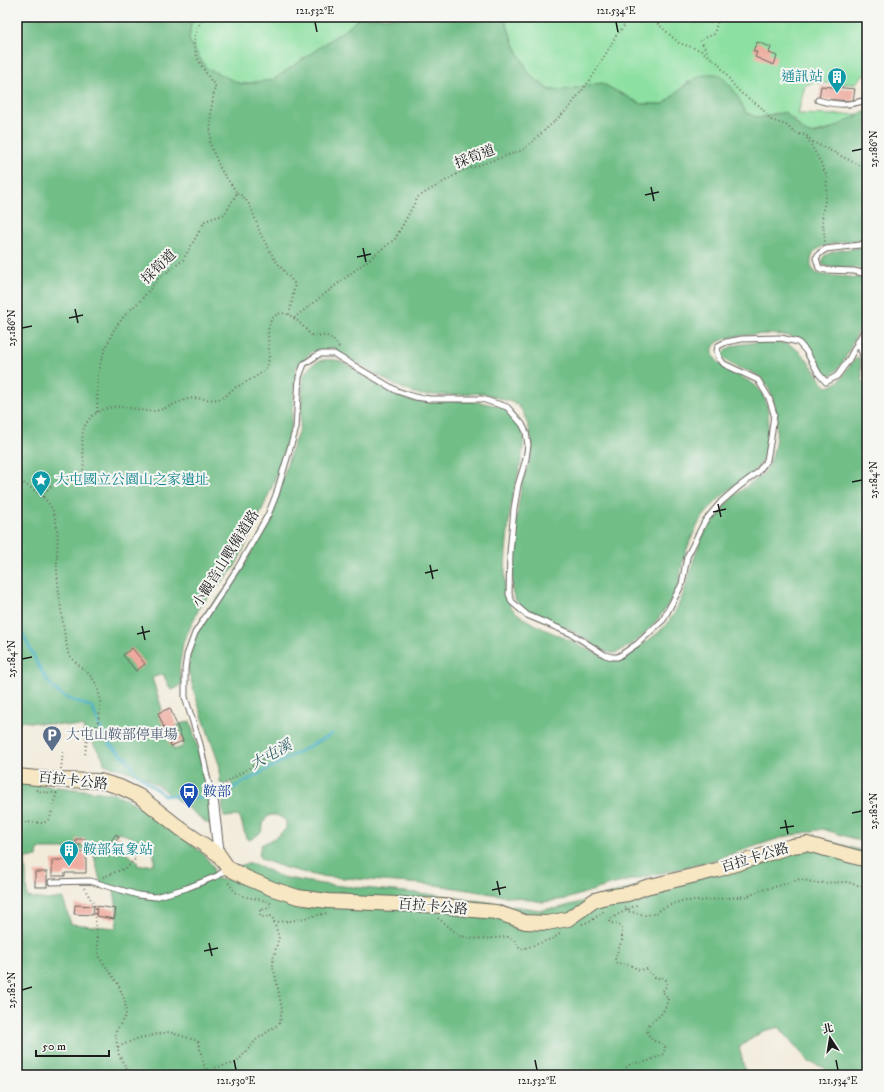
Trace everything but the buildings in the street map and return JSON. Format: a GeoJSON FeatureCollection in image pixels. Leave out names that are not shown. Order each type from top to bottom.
{"type":"FeatureCollection","features":[{"type":"Feature","properties":{"kind":"main road","name":"百拉卡公路"},"geometry":{"type":"LineString","coordinates":[[17,776],[58,780],[100,781],[120,787],[140,796],[181,829],[219,855],[224,870],[298,897],[328,901],[443,906],[496,912],[525,922],[547,923],[568,919],[595,900],[628,894],[646,887],[717,870],[792,846],[807,844],[867,860]]}},
{"type":"Feature","properties":{"kind":"street"},"geometry":{"type":"LineString","coordinates":[[213,798],[219,855]]}},
{"type":"Feature","properties":{"kind":"lane"},"geometry":{"type":"LineString","coordinates":[[818,100],[829,104],[836,104],[857,103],[867,99]]}},
{"type":"Feature","properties":{"kind":"lane"},"geometry":{"type":"LineString","coordinates":[[867,242],[860,245],[826,249],[816,258],[819,268],[826,270],[854,270],[867,274]]}},
{"type":"Feature","properties":{"kind":"lane","name":"小觀音山戰備道路"},"geometry":{"type":"LineString","coordinates":[[213,798],[200,744],[184,697],[187,655],[195,633],[237,569],[268,515],[276,495],[296,428],[299,377],[304,364],[319,354],[334,354],[397,391],[415,397],[482,399],[507,407],[516,415],[526,432],[528,445],[526,459],[518,485],[514,509],[510,553],[509,594],[512,602],[527,615],[572,634],[605,654],[612,657],[618,657],[637,644],[663,620],[682,584],[687,557],[705,521],[721,502],[757,473],[767,460],[774,414],[769,398],[758,380],[724,364],[719,358],[717,351],[718,346],[726,342],[742,339],[781,338],[798,342],[806,351],[819,374],[826,382],[837,376],[848,361],[867,325]]}},
{"type":"Feature","properties":{"kind":"lane"},"geometry":{"type":"LineString","coordinates":[[857,342],[862,350],[864,376],[867,383]]}},
{"type":"Feature","properties":{"kind":"lane"},"geometry":{"type":"LineString","coordinates":[[51,882],[90,881],[138,895],[155,897],[187,888],[217,876],[224,870]]}},
{"type":"Feature","properties":{"kind":"path"},"geometry":{"type":"LineString","coordinates":[[205,17],[197,25],[194,47],[199,63],[215,86],[211,110],[210,144],[221,170],[237,193],[243,196],[251,207],[261,235],[275,260],[295,284],[289,316]]}},
{"type":"Feature","properties":{"kind":"path","name":"採筍道"},"geometry":{"type":"LineString","coordinates":[[294,318],[395,238],[418,197],[462,171],[523,150],[568,109],[593,76],[616,36],[631,17]]}},
{"type":"Feature","properties":{"kind":"path"},"geometry":{"type":"LineString","coordinates":[[653,17],[657,23],[679,43],[700,50],[718,64],[725,75],[742,94],[760,106],[771,120],[786,125],[794,132],[806,134],[813,142],[867,169]]}},
{"type":"Feature","properties":{"kind":"path"},"geometry":{"type":"LineString","coordinates":[[687,17],[691,21],[711,23],[719,17]]}},
{"type":"Feature","properties":{"kind":"path"},"geometry":{"type":"LineString","coordinates":[[711,58],[700,40],[714,34],[718,20],[729,17]]}},
{"type":"Feature","properties":{"kind":"path"},"geometry":{"type":"LineString","coordinates":[[806,134],[827,178],[826,198],[822,214],[826,249]]}},
{"type":"Feature","properties":{"kind":"path","name":"採筍道"},"geometry":{"type":"LineString","coordinates":[[97,412],[98,374],[102,357],[113,331],[124,316],[141,300],[158,279],[183,260],[205,221],[225,214],[237,193]]}},
{"type":"Feature","properties":{"kind":"path"},"geometry":{"type":"LineString","coordinates":[[43,497],[47,490],[54,484],[75,478],[83,473],[83,429],[88,420],[97,412],[108,408],[122,407],[152,412],[194,398],[215,400],[223,397],[265,369],[269,356],[268,326],[272,319],[278,314],[286,313],[294,318],[311,335],[329,336],[348,361]]}},
{"type":"Feature","properties":{"kind":"path"},"geometry":{"type":"LineString","coordinates":[[17,479],[43,497],[52,508],[56,520],[59,595],[68,653],[97,685],[99,698],[99,718],[93,735],[86,739],[86,754]]}},
{"type":"Feature","properties":{"kind":"path"},"geometry":{"type":"LineString","coordinates":[[61,767],[63,752]]}},
{"type":"Feature","properties":{"kind":"path"},"geometry":{"type":"LineString","coordinates":[[213,798],[236,776],[267,757]]}},
{"type":"Feature","properties":{"kind":"path"},"geometry":{"type":"LineString","coordinates":[[17,822],[44,823],[50,818],[58,786]]}},
{"type":"Feature","properties":{"kind":"path"},"geometry":{"type":"LineString","coordinates":[[90,881],[120,871],[128,867],[133,862],[136,855],[120,842]]}},
{"type":"Feature","properties":{"kind":"path"},"geometry":{"type":"LineString","coordinates":[[118,1047],[139,1038],[170,1032],[198,1041],[205,1070],[236,1063],[256,1040],[280,1023],[282,1009],[273,968],[273,959],[279,937],[272,916],[262,917],[260,915],[260,910],[270,908],[270,902],[246,897],[235,892],[224,870]]}},
{"type":"Feature","properties":{"kind":"path"},"geometry":{"type":"LineString","coordinates":[[623,1075],[627,1066],[634,1063],[646,1062],[664,1054],[665,1047],[663,1044],[653,1041],[649,1036],[648,1027],[650,1022],[660,1016],[667,1004],[668,998],[662,991],[665,989],[667,980],[655,978],[646,969],[639,970],[630,965],[616,963],[615,958],[622,940],[622,927],[618,924],[610,923],[610,919],[627,911],[645,915],[655,914],[663,908],[681,901],[699,901],[748,896],[761,890],[800,879],[816,883],[847,882],[867,888]]}},
{"type":"Feature","properties":{"kind":"path"},"geometry":{"type":"LineString","coordinates":[[80,881],[95,906],[99,957],[118,984],[125,1001],[126,1015],[115,1033],[119,1055],[130,1075]]}},
{"type":"Feature","properties":{"kind":"path"},"geometry":{"type":"LineString","coordinates":[[622,906],[626,907],[627,911]]}},
{"type":"Feature","properties":{"kind":"path"},"geometry":{"type":"LineString","coordinates":[[577,926],[591,921],[606,910]]}},
{"type":"Feature","properties":{"kind":"path"},"geometry":{"type":"LineString","coordinates":[[274,922],[290,921],[333,912]]}},
{"type":"Feature","properties":{"kind":"path"},"geometry":{"type":"LineString","coordinates":[[438,917],[460,936],[478,939],[508,937],[514,940],[520,949],[554,938],[563,932]]}},
{"type":"Feature","properties":{"kind":"green space"},"geometry":{"type":"Polygon","coordinates":[[[17,17],[195,17],[191,23],[189,40],[206,68],[241,84],[273,80],[349,27],[360,17],[504,17],[514,44],[530,75],[549,90],[570,89],[601,83],[641,104],[664,104],[683,87],[699,77],[707,74],[715,74],[722,77],[730,85],[746,113],[759,118],[785,112],[807,133],[820,133],[867,111],[867,160],[865,165],[867,172],[867,238],[823,246],[814,253],[811,264],[814,271],[819,274],[862,278],[867,280],[868,314],[866,320],[840,367],[830,375],[824,376],[808,347],[801,340],[794,337],[756,334],[729,338],[719,341],[714,346],[713,353],[721,365],[753,384],[762,393],[768,410],[766,449],[764,456],[756,470],[720,498],[707,511],[700,521],[684,556],[679,583],[675,592],[652,627],[637,641],[616,653],[607,652],[577,633],[537,617],[524,609],[514,598],[512,590],[516,521],[522,482],[530,460],[532,443],[529,428],[523,412],[517,404],[483,393],[421,395],[391,383],[338,353],[313,351],[296,367],[291,428],[274,482],[256,524],[234,568],[200,606],[183,643],[179,670],[182,683],[177,688],[171,690],[163,674],[152,678],[162,709],[160,711],[174,750],[184,746],[177,725],[190,721],[206,777],[212,818],[210,824],[207,823],[163,789],[143,776],[104,764],[103,758],[92,742],[83,740],[84,727],[19,721],[17,733],[17,17]]]}},
{"type":"Feature","properties":{"kind":"green space"},"geometry":{"type":"Polygon","coordinates":[[[195,17],[360,17],[349,27],[273,80],[241,84],[206,68],[189,40],[191,23],[195,17]]]}},
{"type":"Feature","properties":{"kind":"green space"},"geometry":{"type":"Polygon","coordinates":[[[504,17],[867,17],[867,74],[862,76],[855,84],[816,83],[805,85],[798,114],[859,114],[843,124],[810,134],[805,133],[793,119],[776,113],[759,118],[746,113],[736,94],[688,82],[664,104],[641,104],[601,83],[570,89],[549,90],[530,75],[514,44],[504,17]]]}},
{"type":"Feature","properties":{"kind":"green space"},"geometry":{"type":"Polygon","coordinates":[[[867,246],[867,272],[857,268],[824,266],[822,263],[824,256],[829,253],[867,246]]]}},
{"type":"Feature","properties":{"kind":"green space"},"geometry":{"type":"Polygon","coordinates":[[[760,342],[782,343],[797,349],[827,387],[838,382],[851,364],[858,358],[860,360],[863,382],[867,392],[867,843],[823,829],[783,837],[704,863],[610,885],[566,899],[543,902],[436,885],[318,876],[286,868],[261,859],[259,855],[261,845],[275,838],[284,831],[286,828],[286,821],[275,815],[269,816],[264,821],[261,832],[249,840],[246,838],[241,820],[238,816],[224,817],[223,803],[225,797],[232,792],[232,784],[230,782],[222,785],[220,782],[220,767],[195,695],[188,669],[189,651],[208,609],[240,574],[274,509],[291,451],[300,428],[303,377],[309,368],[316,362],[335,360],[346,364],[384,389],[405,399],[426,402],[474,402],[499,406],[510,410],[520,423],[523,430],[524,439],[521,462],[511,505],[507,537],[505,584],[508,603],[523,618],[610,660],[615,660],[627,656],[658,633],[672,617],[684,592],[697,551],[708,526],[729,501],[762,475],[770,462],[775,446],[777,421],[772,395],[759,376],[739,368],[722,356],[724,352],[733,346],[760,342]]]}},
{"type":"Feature","properties":{"kind":"green space"},"geometry":{"type":"Polygon","coordinates":[[[17,782],[116,794],[146,809],[201,852],[212,865],[216,879],[228,879],[239,866],[254,864],[282,877],[321,884],[437,895],[540,910],[559,908],[810,839],[822,839],[867,852],[867,1075],[831,1075],[823,1067],[809,1062],[779,1027],[763,1031],[739,1047],[746,1075],[641,1075],[635,1069],[624,1075],[17,1075],[17,782]],[[118,832],[110,842],[137,861],[138,866],[154,864],[154,846],[118,832]],[[38,849],[37,857],[25,858],[27,897],[46,900],[63,898],[71,924],[116,928],[118,913],[114,891],[101,884],[93,849],[38,849]]]}},
{"type":"Feature","properties":{"kind":"waterway","name":"大屯溪"},"geometry":{"type":"LineString","coordinates":[[17,624],[48,682],[63,696],[92,707],[103,734],[111,746],[126,758],[137,774],[164,795],[205,798]]}},
{"type":"Feature","properties":{"kind":"waterway","name":"大屯溪"},"geometry":{"type":"LineString","coordinates":[[220,795],[332,734]]}},
{"type":"Feature","properties":{"kind":"place","name":"通訊站"},"geometry":{"type":"Point","coordinates":[837,94]}},
{"type":"Feature","properties":{"kind":"place","name":"大屯國立公園山之家遺址"},"geometry":{"type":"Point","coordinates":[41,497]}},
{"type":"Feature","properties":{"kind":"place","name":"大屯山鞍部停車場"},"geometry":{"type":"Point","coordinates":[52,752]}},
{"type":"Feature","properties":{"kind":"place","name":"鞍部"},"geometry":{"type":"Point","coordinates":[189,809]}},
{"type":"Feature","properties":{"kind":"place","name":"鞍部氣象站"},"geometry":{"type":"Point","coordinates":[69,867]}}]}
